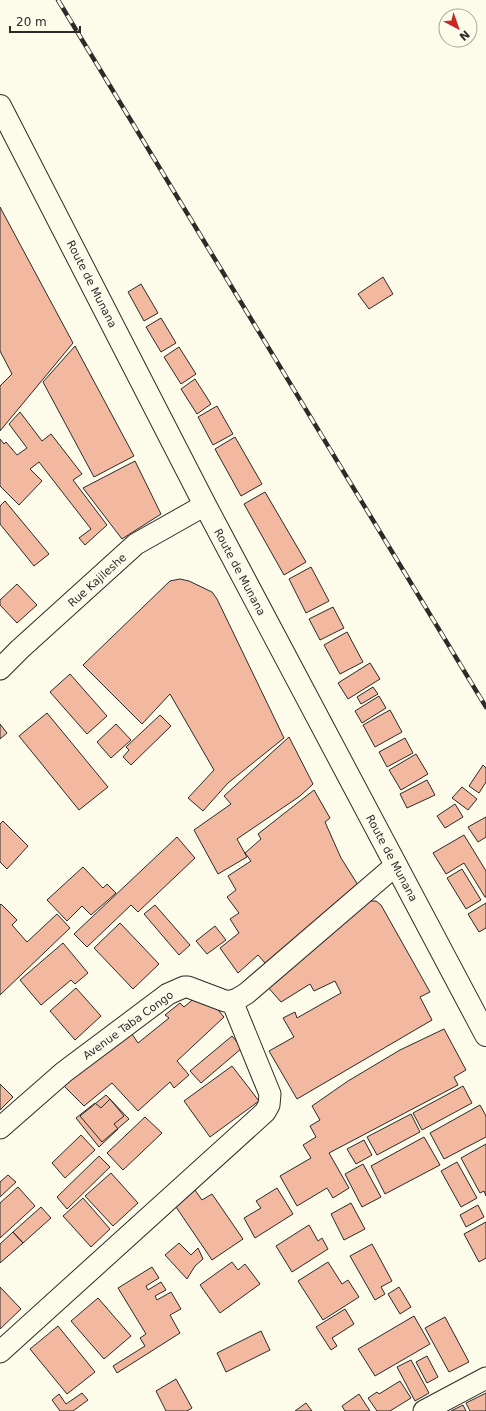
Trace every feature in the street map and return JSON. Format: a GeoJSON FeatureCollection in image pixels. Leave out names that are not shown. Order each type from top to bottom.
{"type":"FeatureCollection","features":[{"type":"Feature","properties":{"kind":"main road","name":"Route de Munana"},"geometry":{"type":"LineString","coordinates":[[2,115],[205,505],[486,1036]]}},
{"type":"Feature","properties":{"kind":"street","name":"Rue Kajileshe"},"geometry":{"type":"LineString","coordinates":[[0,669],[136,544],[205,505]]}},
{"type":"Feature","properties":{"kind":"street"},"geometry":{"type":"LineString","coordinates":[[0,1352],[265,1112],[269,1105],[270,1094],[232,1001],[247,993],[396,865]]}},
{"type":"Feature","properties":{"kind":"street","name":"Avenue Taba Congo"},"geometry":{"type":"LineString","coordinates":[[0,1128],[64,1072],[168,994],[188,986],[218,998],[232,1001]]}},
{"type":"Feature","properties":{"kind":"street"},"geometry":{"type":"LineString","coordinates":[[424,1411],[486,1378]]}},
{"type":"Feature","properties":{"kind":"building"},"geometry":{"type":"Polygon","coordinates":[[[0,207],[73,343],[0,431],[0,386],[12,374],[0,351],[0,207]]]}},
{"type":"Feature","properties":{"kind":"building"},"geometry":{"type":"Polygon","coordinates":[[[383,277],[393,294],[369,309],[358,294],[383,277]]]}},
{"type":"Feature","properties":{"kind":"building"},"geometry":{"type":"Polygon","coordinates":[[[141,284],[158,313],[144,321],[128,292],[141,284]]]}},
{"type":"Feature","properties":{"kind":"building"},"geometry":{"type":"Polygon","coordinates":[[[161,318],[176,343],[161,352],[146,327],[161,318]]]}},
{"type":"Feature","properties":{"kind":"building"},"geometry":{"type":"Polygon","coordinates":[[[75,346],[134,456],[94,477],[43,382],[75,346]]]}},
{"type":"Feature","properties":{"kind":"building"},"geometry":{"type":"Polygon","coordinates":[[[179,347],[196,374],[181,384],[164,357],[179,347]]]}},
{"type":"Feature","properties":{"kind":"building"},"geometry":{"type":"Polygon","coordinates":[[[195,379],[211,404],[197,414],[181,389],[195,379]]]}},
{"type":"Feature","properties":{"kind":"building"},"geometry":{"type":"Polygon","coordinates":[[[217,406],[233,434],[213,445],[198,417],[217,406]]]}},
{"type":"Feature","properties":{"kind":"building"},"geometry":{"type":"Polygon","coordinates":[[[20,412],[42,441],[51,434],[82,474],[73,480],[107,525],[85,545],[79,538],[91,529],[39,462],[30,469],[42,481],[19,505],[0,486],[0,439],[4,444],[6,442],[17,455],[27,448],[9,424],[20,412]]]}},
{"type":"Feature","properties":{"kind":"building"},"geometry":{"type":"Polygon","coordinates":[[[235,437],[262,484],[241,496],[215,449],[235,437]]]}},
{"type":"Feature","properties":{"kind":"building"},"geometry":{"type":"Polygon","coordinates":[[[135,461],[161,514],[122,539],[83,488],[135,461]]]}},
{"type":"Feature","properties":{"kind":"building"},"geometry":{"type":"Polygon","coordinates":[[[265,492],[306,562],[284,575],[244,504],[265,492]]]}},
{"type":"Feature","properties":{"kind":"building"},"geometry":{"type":"Polygon","coordinates":[[[5,501],[49,554],[34,566],[0,524],[0,506],[5,501]]]}},
{"type":"Feature","properties":{"kind":"building"},"geometry":{"type":"Polygon","coordinates":[[[311,567],[329,601],[306,613],[289,579],[311,567]]]}},
{"type":"Feature","properties":{"kind":"building"},"geometry":{"type":"Polygon","coordinates":[[[180,579],[189,581],[212,592],[217,599],[284,738],[228,783],[203,811],[188,798],[214,770],[170,694],[142,724],[83,665],[170,581],[180,579]]]}},
{"type":"Feature","properties":{"kind":"building"},"geometry":{"type":"Polygon","coordinates":[[[17,584],[37,605],[17,623],[0,605],[0,600],[17,584]]]}},
{"type":"Feature","properties":{"kind":"building"},"geometry":{"type":"Polygon","coordinates":[[[333,607],[344,628],[320,640],[309,619],[333,607]]]}},
{"type":"Feature","properties":{"kind":"building"},"geometry":{"type":"Polygon","coordinates":[[[347,632],[363,662],[340,674],[324,645],[347,632]]]}},
{"type":"Feature","properties":{"kind":"building"},"geometry":{"type":"Polygon","coordinates":[[[370,663],[380,679],[348,699],[338,683],[370,663]]]}},
{"type":"Feature","properties":{"kind":"building"},"geometry":{"type":"Polygon","coordinates":[[[70,674],[107,716],[87,734],[50,692],[70,674]]]}},
{"type":"Feature","properties":{"kind":"building"},"geometry":{"type":"Polygon","coordinates":[[[373,687],[378,694],[361,704],[357,697],[373,687]]]}},
{"type":"Feature","properties":{"kind":"building"},"geometry":{"type":"Polygon","coordinates":[[[379,696],[386,708],[362,723],[355,711],[379,696]]]}},
{"type":"Feature","properties":{"kind":"building"},"geometry":{"type":"Polygon","coordinates":[[[390,710],[402,732],[375,747],[363,725],[390,710]]]}},
{"type":"Feature","properties":{"kind":"building"},"geometry":{"type":"Polygon","coordinates":[[[47,713],[108,787],[79,810],[19,736],[47,713]]]}},
{"type":"Feature","properties":{"kind":"building"},"geometry":{"type":"Polygon","coordinates":[[[160,715],[171,726],[131,765],[123,757],[129,750],[126,747],[160,715]]]}},
{"type":"Feature","properties":{"kind":"building"},"geometry":{"type":"Polygon","coordinates":[[[0,724],[7,733],[0,739],[0,724]]]}},
{"type":"Feature","properties":{"kind":"building"},"geometry":{"type":"Polygon","coordinates":[[[116,724],[131,740],[111,758],[97,742],[116,724]]]}},
{"type":"Feature","properties":{"kind":"building"},"geometry":{"type":"Polygon","coordinates":[[[289,737],[313,784],[300,796],[237,839],[247,857],[218,874],[194,830],[231,804],[224,796],[289,737]]]}},
{"type":"Feature","properties":{"kind":"building"},"geometry":{"type":"Polygon","coordinates":[[[405,738],[413,753],[387,767],[379,752],[405,738]]]}},
{"type":"Feature","properties":{"kind":"building"},"geometry":{"type":"Polygon","coordinates":[[[416,754],[428,774],[401,790],[389,770],[416,754]]]}},
{"type":"Feature","properties":{"kind":"building"},"geometry":{"type":"Polygon","coordinates":[[[483,765],[486,768],[486,782],[479,793],[469,786],[483,765]]]}},
{"type":"Feature","properties":{"kind":"building"},"geometry":{"type":"Polygon","coordinates":[[[427,780],[435,795],[407,808],[400,794],[427,780]]]}},
{"type":"Feature","properties":{"kind":"building"},"geometry":{"type":"Polygon","coordinates":[[[462,787],[477,799],[468,810],[452,798],[462,787]]]}},
{"type":"Feature","properties":{"kind":"building"},"geometry":{"type":"Polygon","coordinates":[[[314,790],[330,818],[325,822],[341,858],[358,885],[266,964],[258,955],[238,973],[220,948],[239,933],[230,919],[239,913],[227,897],[236,890],[228,876],[251,861],[245,853],[261,839],[258,834],[314,790]]]}},
{"type":"Feature","properties":{"kind":"building"},"geometry":{"type":"Polygon","coordinates":[[[455,804],[463,817],[445,828],[437,816],[455,804]]]}},
{"type":"Feature","properties":{"kind":"building"},"geometry":{"type":"Polygon","coordinates":[[[486,817],[486,837],[478,842],[468,827],[486,817]]]}},
{"type":"Feature","properties":{"kind":"building"},"geometry":{"type":"Polygon","coordinates":[[[3,821],[28,846],[7,869],[0,862],[0,824],[3,821]]]}},
{"type":"Feature","properties":{"kind":"building"},"geometry":{"type":"Polygon","coordinates":[[[464,835],[486,871],[486,897],[464,863],[446,874],[433,853],[464,835]]]}},
{"type":"Feature","properties":{"kind":"building"},"geometry":{"type":"Polygon","coordinates":[[[177,837],[195,858],[138,912],[131,905],[87,947],[74,934],[177,837]]]}},
{"type":"Feature","properties":{"kind":"building"},"geometry":{"type":"Polygon","coordinates":[[[83,867],[103,888],[107,884],[116,893],[91,915],[82,906],[67,921],[47,900],[83,867]]]}},
{"type":"Feature","properties":{"kind":"building"},"geometry":{"type":"Polygon","coordinates":[[[462,869],[481,900],[466,909],[447,878],[462,869]]]}},
{"type":"Feature","properties":{"kind":"building"},"geometry":{"type":"Polygon","coordinates":[[[370,901],[376,901],[381,905],[430,992],[420,997],[432,1020],[297,1099],[269,1051],[294,1037],[283,1018],[295,1012],[297,1018],[341,993],[335,981],[314,991],[310,984],[281,1002],[266,985],[357,907],[370,901]]]}},
{"type":"Feature","properties":{"kind":"building"},"geometry":{"type":"Polygon","coordinates":[[[486,903],[486,928],[479,932],[468,914],[486,903]]]}},
{"type":"Feature","properties":{"kind":"building"},"geometry":{"type":"Polygon","coordinates":[[[1,904],[17,920],[12,925],[27,942],[57,914],[70,928],[0,995],[0,905],[1,904]]]}},
{"type":"Feature","properties":{"kind":"building"},"geometry":{"type":"Polygon","coordinates":[[[155,905],[190,945],[179,955],[144,914],[155,905]]]}},
{"type":"Feature","properties":{"kind":"building"},"geometry":{"type":"Polygon","coordinates":[[[120,923],[159,964],[133,989],[94,948],[120,923]]]}},
{"type":"Feature","properties":{"kind":"building"},"geometry":{"type":"Polygon","coordinates":[[[215,926],[226,940],[207,954],[196,941],[215,926]]]}},
{"type":"Feature","properties":{"kind":"building"},"geometry":{"type":"Polygon","coordinates":[[[63,943],[88,973],[75,984],[71,980],[41,1005],[20,980],[63,943]]]}},
{"type":"Feature","properties":{"kind":"building"},"geometry":{"type":"Polygon","coordinates":[[[76,988],[101,1016],[75,1040],[50,1011],[76,988]]]}},
{"type":"Feature","properties":{"kind":"building"},"geometry":{"type":"Polygon","coordinates":[[[197,996],[212,1003],[224,1017],[177,1061],[189,1075],[174,1088],[170,1082],[138,1111],[112,1083],[84,1106],[62,1084],[130,1031],[138,1043],[169,1018],[165,1015],[180,1003],[184,1007],[197,996]]]}},
{"type":"Feature","properties":{"kind":"building"},"geometry":{"type":"Polygon","coordinates":[[[444,1029],[466,1070],[454,1077],[458,1085],[329,1153],[349,1188],[333,1198],[327,1188],[297,1206],[280,1176],[311,1158],[303,1145],[316,1137],[310,1126],[320,1120],[312,1106],[348,1081],[400,1050],[444,1029]]]}},
{"type":"Feature","properties":{"kind":"building"},"geometry":{"type":"Polygon","coordinates":[[[232,1036],[242,1048],[201,1083],[190,1071],[232,1036]]]}},
{"type":"Feature","properties":{"kind":"building"},"geometry":{"type":"Polygon","coordinates":[[[232,1066],[259,1101],[210,1137],[184,1101],[232,1066]]]}},
{"type":"Feature","properties":{"kind":"building"},"geometry":{"type":"Polygon","coordinates":[[[0,1084],[13,1097],[0,1110],[0,1084]]]}},
{"type":"Feature","properties":{"kind":"building"},"geometry":{"type":"Polygon","coordinates":[[[463,1086],[472,1103],[422,1130],[413,1113],[463,1086]]]}},
{"type":"Feature","properties":{"kind":"building"},"geometry":{"type":"Polygon","coordinates":[[[106,1095],[129,1119],[102,1142],[80,1116],[106,1095]]]}},
{"type":"Feature","properties":{"kind":"building"},"geometry":{"type":"Polygon","coordinates":[[[110,1099],[124,1116],[114,1124],[118,1129],[99,1147],[76,1118],[95,1103],[101,1108],[110,1099]]]}},
{"type":"Feature","properties":{"kind":"building"},"geometry":{"type":"Polygon","coordinates":[[[480,1105],[486,1116],[486,1137],[444,1159],[430,1133],[480,1105]]]}},
{"type":"Feature","properties":{"kind":"building"},"geometry":{"type":"Polygon","coordinates":[[[411,1114],[420,1132],[377,1155],[367,1137],[411,1114]]]}},
{"type":"Feature","properties":{"kind":"building"},"geometry":{"type":"Polygon","coordinates":[[[145,1117],[162,1133],[123,1170],[107,1153],[145,1117]]]}},
{"type":"Feature","properties":{"kind":"building"},"geometry":{"type":"Polygon","coordinates":[[[81,1135],[95,1150],[65,1178],[52,1163],[81,1135]]]}},
{"type":"Feature","properties":{"kind":"building"},"geometry":{"type":"Polygon","coordinates":[[[424,1137],[440,1165],[385,1194],[371,1166],[424,1137]]]}},
{"type":"Feature","properties":{"kind":"building"},"geometry":{"type":"Polygon","coordinates":[[[364,1140],[372,1155],[356,1164],[347,1149],[364,1140]]]}},
{"type":"Feature","properties":{"kind":"building"},"geometry":{"type":"Polygon","coordinates":[[[486,1144],[486,1196],[484,1191],[480,1193],[461,1158],[486,1144]]]}},
{"type":"Feature","properties":{"kind":"building"},"geometry":{"type":"Polygon","coordinates":[[[99,1156],[110,1167],[67,1209],[57,1197],[99,1156]]]}},
{"type":"Feature","properties":{"kind":"building"},"geometry":{"type":"Polygon","coordinates":[[[457,1162],[477,1198],[461,1207],[441,1171],[457,1162]]]}},
{"type":"Feature","properties":{"kind":"building"},"geometry":{"type":"Polygon","coordinates":[[[363,1164],[381,1197],[362,1207],[345,1174],[363,1164]]]}},
{"type":"Feature","properties":{"kind":"building"},"geometry":{"type":"Polygon","coordinates":[[[111,1173],[138,1203],[113,1226],[85,1196],[111,1173]]]}},
{"type":"Feature","properties":{"kind":"building"},"geometry":{"type":"Polygon","coordinates":[[[8,1175],[16,1182],[0,1197],[0,1182],[8,1175]]]}},
{"type":"Feature","properties":{"kind":"building"},"geometry":{"type":"Polygon","coordinates":[[[18,1187],[35,1206],[0,1238],[0,1203],[18,1187]]]}},
{"type":"Feature","properties":{"kind":"building"},"geometry":{"type":"Polygon","coordinates":[[[277,1188],[293,1214],[255,1238],[244,1218],[261,1208],[256,1201],[277,1188]]]}},
{"type":"Feature","properties":{"kind":"building"},"geometry":{"type":"Polygon","coordinates":[[[195,1190],[202,1200],[212,1194],[243,1239],[212,1260],[174,1204],[195,1190]]]}},
{"type":"Feature","properties":{"kind":"building"},"geometry":{"type":"Polygon","coordinates":[[[83,1198],[110,1229],[91,1247],[63,1216],[83,1198]]]}},
{"type":"Feature","properties":{"kind":"building"},"geometry":{"type":"Polygon","coordinates":[[[351,1203],[365,1229],[344,1240],[331,1214],[351,1203]]]}},
{"type":"Feature","properties":{"kind":"building"},"geometry":{"type":"Polygon","coordinates":[[[478,1205],[484,1217],[466,1227],[460,1215],[478,1205]]]}},
{"type":"Feature","properties":{"kind":"building"},"geometry":{"type":"Polygon","coordinates":[[[41,1207],[51,1218],[23,1243],[13,1232],[41,1207]]]}},
{"type":"Feature","properties":{"kind":"building"},"geometry":{"type":"Polygon","coordinates":[[[486,1222],[486,1258],[479,1262],[464,1234],[486,1222]]]}},
{"type":"Feature","properties":{"kind":"building"},"geometry":{"type":"Polygon","coordinates":[[[309,1225],[318,1241],[322,1238],[328,1249],[292,1272],[276,1246],[309,1225]]]}},
{"type":"Feature","properties":{"kind":"building"},"geometry":{"type":"Polygon","coordinates":[[[13,1232],[23,1243],[0,1263],[0,1244],[13,1232]]]}},
{"type":"Feature","properties":{"kind":"building"},"geometry":{"type":"Polygon","coordinates":[[[179,1243],[191,1255],[198,1248],[203,1259],[195,1266],[187,1279],[165,1255],[179,1243]]]}},
{"type":"Feature","properties":{"kind":"building"},"geometry":{"type":"Polygon","coordinates":[[[372,1244],[392,1281],[381,1287],[385,1294],[375,1300],[350,1256],[372,1244]]]}},
{"type":"Feature","properties":{"kind":"building"},"geometry":{"type":"Polygon","coordinates":[[[232,1262],[238,1270],[245,1264],[260,1284],[220,1313],[200,1285],[232,1262]]]}},
{"type":"Feature","properties":{"kind":"building"},"geometry":{"type":"Polygon","coordinates":[[[328,1262],[342,1284],[348,1280],[359,1297],[323,1320],[298,1281],[328,1262]]]}},
{"type":"Feature","properties":{"kind":"building"},"geometry":{"type":"Polygon","coordinates":[[[152,1267],[159,1278],[146,1286],[148,1290],[161,1282],[166,1290],[155,1296],[157,1300],[171,1292],[181,1309],[170,1315],[180,1333],[117,1373],[113,1366],[145,1346],[140,1338],[146,1334],[118,1288],[152,1267]]]}},
{"type":"Feature","properties":{"kind":"building"},"geometry":{"type":"Polygon","coordinates":[[[0,1287],[21,1309],[0,1329],[0,1287]]]}},
{"type":"Feature","properties":{"kind":"building"},"geometry":{"type":"Polygon","coordinates":[[[399,1287],[411,1307],[400,1314],[388,1294],[399,1287]]]}},
{"type":"Feature","properties":{"kind":"building"},"geometry":{"type":"Polygon","coordinates":[[[98,1298],[131,1336],[104,1359],[71,1321],[98,1298]]]}},
{"type":"Feature","properties":{"kind":"building"},"geometry":{"type":"Polygon","coordinates":[[[345,1309],[354,1324],[332,1338],[337,1346],[331,1350],[316,1327],[345,1309]]]}},
{"type":"Feature","properties":{"kind":"building"},"geometry":{"type":"Polygon","coordinates":[[[414,1316],[430,1344],[375,1376],[358,1349],[414,1316]]]}},
{"type":"Feature","properties":{"kind":"building"},"geometry":{"type":"Polygon","coordinates":[[[445,1317],[469,1362],[449,1372],[425,1328],[445,1317]]]}},
{"type":"Feature","properties":{"kind":"building"},"geometry":{"type":"Polygon","coordinates":[[[58,1326],[95,1372],[67,1394],[30,1349],[58,1326]]]}},
{"type":"Feature","properties":{"kind":"building"},"geometry":{"type":"Polygon","coordinates":[[[261,1331],[270,1350],[226,1372],[217,1353],[261,1331]]]}},
{"type":"Feature","properties":{"kind":"building"},"geometry":{"type":"Polygon","coordinates":[[[427,1356],[438,1377],[427,1383],[416,1362],[427,1356]]]}},
{"type":"Feature","properties":{"kind":"building"},"geometry":{"type":"Polygon","coordinates":[[[411,1360],[429,1393],[415,1401],[397,1367],[411,1360]]]}},
{"type":"Feature","properties":{"kind":"building"},"geometry":{"type":"Polygon","coordinates":[[[176,1379],[192,1408],[187,1411],[166,1411],[156,1391],[176,1379]]]}},
{"type":"Feature","properties":{"kind":"building"},"geometry":{"type":"Polygon","coordinates":[[[400,1381],[411,1398],[390,1411],[377,1411],[368,1398],[377,1392],[379,1394],[400,1381]]]}},
{"type":"Feature","properties":{"kind":"building"},"geometry":{"type":"Polygon","coordinates":[[[82,1393],[88,1400],[73,1411],[60,1411],[52,1400],[59,1394],[66,1404],[82,1393]]]}},
{"type":"Feature","properties":{"kind":"building"},"geometry":{"type":"Polygon","coordinates":[[[486,1393],[486,1411],[470,1411],[466,1403],[486,1393]]]}},
{"type":"Feature","properties":{"kind":"building"},"geometry":{"type":"Polygon","coordinates":[[[359,1394],[370,1411],[345,1411],[342,1406],[359,1394]]]}},
{"type":"Feature","properties":{"kind":"building"},"geometry":{"type":"Polygon","coordinates":[[[306,1403],[312,1411],[295,1411],[306,1403]]]}},
{"type":"Feature","properties":{"kind":"building"},"geometry":{"type":"Polygon","coordinates":[[[463,1405],[466,1411],[451,1411],[463,1405]]]}},
{"type":"Feature","properties":{"kind":"railway"},"geometry":{"type":"LineString","coordinates":[[58,0],[486,707]]}}]}
